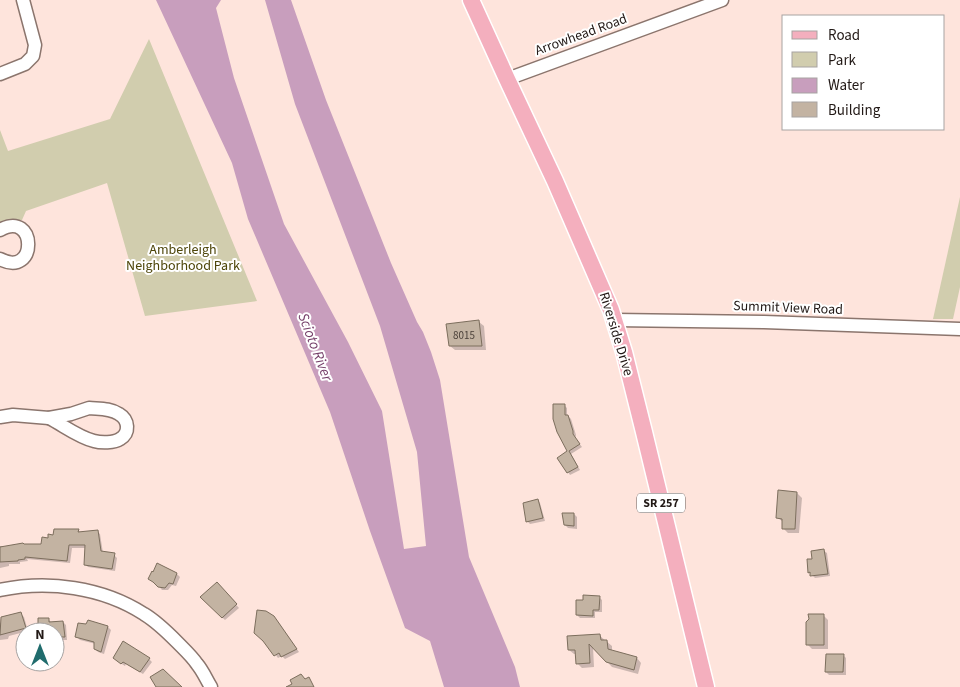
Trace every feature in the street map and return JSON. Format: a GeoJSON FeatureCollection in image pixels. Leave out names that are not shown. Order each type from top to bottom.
{"type":"FeatureCollection","features":[{"type":"Feature","properties":{"kind":"main road","name":"Riverside Drive"},"geometry":{"type":"LineString","coordinates":[[471,0],[555,181],[614,320],[643,427],[706,687]]}},
{"type":"Feature","properties":{"kind":"street"},"geometry":{"type":"LineString","coordinates":[[0,74],[25,64],[32,56],[36,45],[23,0]]}},
{"type":"Feature","properties":{"kind":"street","name":"Arrowhead Road"},"geometry":{"type":"LineString","coordinates":[[507,79],[722,0]]}},
{"type":"Feature","properties":{"kind":"street"},"geometry":{"type":"LineString","coordinates":[[0,230],[11,226],[22,230],[29,240],[29,246],[24,257],[19,261],[6,262],[0,259]]}},
{"type":"Feature","properties":{"kind":"street","name":"Summit View Road"},"geometry":{"type":"LineString","coordinates":[[614,320],[756,322],[960,329]]}},
{"type":"Feature","properties":{"kind":"street"},"geometry":{"type":"LineString","coordinates":[[0,417],[49,418],[89,408],[108,409],[120,414],[125,419],[128,427],[125,435],[119,440],[108,442],[95,441],[49,418]]}},
{"type":"Feature","properties":{"kind":"street"},"geometry":{"type":"LineString","coordinates":[[0,590],[16,587],[67,587],[105,595],[126,604],[144,614],[170,634],[198,664],[211,687]]}},
{"type":"Feature","properties":{"kind":"green space","name":"Amberleigh Neighborhood Park"},"geometry":{"type":"Polygon","coordinates":[[[149,39],[257,301],[145,316],[107,183],[26,211],[22,220],[0,222],[0,130],[8,151],[110,119],[149,39]]]}},
{"type":"Feature","properties":{"kind":"green space"},"geometry":{"type":"Polygon","coordinates":[[[960,197],[960,287],[953,319],[933,319],[960,197]]]}},
{"type":"Feature","properties":{"kind":"water","name":"Scioto River"},"geometry":{"type":"Polygon","coordinates":[[[156,0],[221,0],[216,8],[234,78],[284,224],[348,342],[382,411],[404,549],[426,546],[417,452],[380,326],[295,104],[265,0],[291,0],[326,100],[391,263],[431,352],[440,380],[469,557],[515,667],[520,687],[444,687],[430,641],[405,628],[330,412],[248,219],[232,163],[156,0]]]}},
{"type":"Feature","properties":{"kind":"building"},"geometry":{"type":"Polygon","coordinates":[[[479,320],[482,346],[449,346],[446,324],[479,320]]]}},
{"type":"Feature","properties":{"kind":"building"},"geometry":{"type":"Polygon","coordinates":[[[553,404],[565,404],[565,415],[568,415],[573,434],[580,444],[569,451],[578,467],[567,473],[557,458],[567,451],[557,432],[553,419],[553,404]]]}},
{"type":"Feature","properties":{"kind":"building"},"geometry":{"type":"Polygon","coordinates":[[[778,490],[797,492],[795,529],[782,529],[782,519],[776,518],[778,490]]]}},
{"type":"Feature","properties":{"kind":"building"},"geometry":{"type":"Polygon","coordinates":[[[538,499],[543,518],[526,522],[523,503],[538,499]]]}},
{"type":"Feature","properties":{"kind":"building"},"geometry":{"type":"Polygon","coordinates":[[[562,513],[574,513],[574,526],[564,525],[562,513]]]}},
{"type":"Feature","properties":{"kind":"building"},"geometry":{"type":"Polygon","coordinates":[[[54,529],[79,529],[78,532],[98,530],[101,551],[115,553],[112,569],[84,565],[85,545],[69,545],[67,561],[25,557],[25,559],[18,561],[0,562],[0,547],[23,543],[41,544],[42,537],[48,538],[48,534],[53,535],[54,529]]]}},
{"type":"Feature","properties":{"kind":"building"},"geometry":{"type":"Polygon","coordinates":[[[824,549],[828,574],[810,576],[807,559],[812,559],[811,551],[824,549]]]}},
{"type":"Feature","properties":{"kind":"building"},"geometry":{"type":"Polygon","coordinates":[[[157,563],[177,573],[173,584],[169,583],[165,588],[158,587],[148,579],[157,563]]]}},
{"type":"Feature","properties":{"kind":"building"},"geometry":{"type":"Polygon","coordinates":[[[217,582],[237,604],[222,618],[200,597],[217,582]]]}},
{"type":"Feature","properties":{"kind":"building"},"geometry":{"type":"Polygon","coordinates":[[[583,595],[600,596],[599,610],[593,610],[593,616],[576,615],[576,600],[583,600],[583,595]]]}},
{"type":"Feature","properties":{"kind":"building"},"geometry":{"type":"Polygon","coordinates":[[[257,610],[266,611],[274,616],[297,649],[281,657],[279,653],[274,656],[263,641],[254,633],[257,610]]]}},
{"type":"Feature","properties":{"kind":"building"},"geometry":{"type":"Polygon","coordinates":[[[21,612],[24,622],[15,622],[15,631],[0,635],[1,617],[21,612]]]}},
{"type":"Feature","properties":{"kind":"building"},"geometry":{"type":"Polygon","coordinates":[[[808,614],[824,614],[824,645],[806,645],[808,614]]]}},
{"type":"Feature","properties":{"kind":"building"},"geometry":{"type":"Polygon","coordinates":[[[38,618],[49,618],[49,622],[38,622],[38,618]]]}},
{"type":"Feature","properties":{"kind":"building"},"geometry":{"type":"Polygon","coordinates":[[[88,620],[108,626],[101,652],[94,649],[94,642],[75,637],[78,623],[86,624],[88,620]]]}},
{"type":"Feature","properties":{"kind":"building"},"geometry":{"type":"Polygon","coordinates":[[[600,634],[601,640],[607,640],[608,649],[637,657],[634,670],[606,662],[589,644],[590,663],[576,664],[575,650],[568,650],[567,636],[600,634]]]}},
{"type":"Feature","properties":{"kind":"building"},"geometry":{"type":"Polygon","coordinates":[[[123,641],[150,658],[140,672],[123,662],[121,664],[113,658],[123,641]]]}},
{"type":"Feature","properties":{"kind":"building"},"geometry":{"type":"Polygon","coordinates":[[[826,654],[844,654],[843,672],[825,672],[826,654]]]}},
{"type":"Feature","properties":{"kind":"building"},"geometry":{"type":"Polygon","coordinates":[[[163,669],[182,687],[156,687],[150,677],[163,669]]]}},
{"type":"Feature","properties":{"kind":"building"},"geometry":{"type":"Polygon","coordinates":[[[301,674],[305,679],[309,677],[314,687],[286,687],[292,684],[290,680],[301,674]]]}}]}
